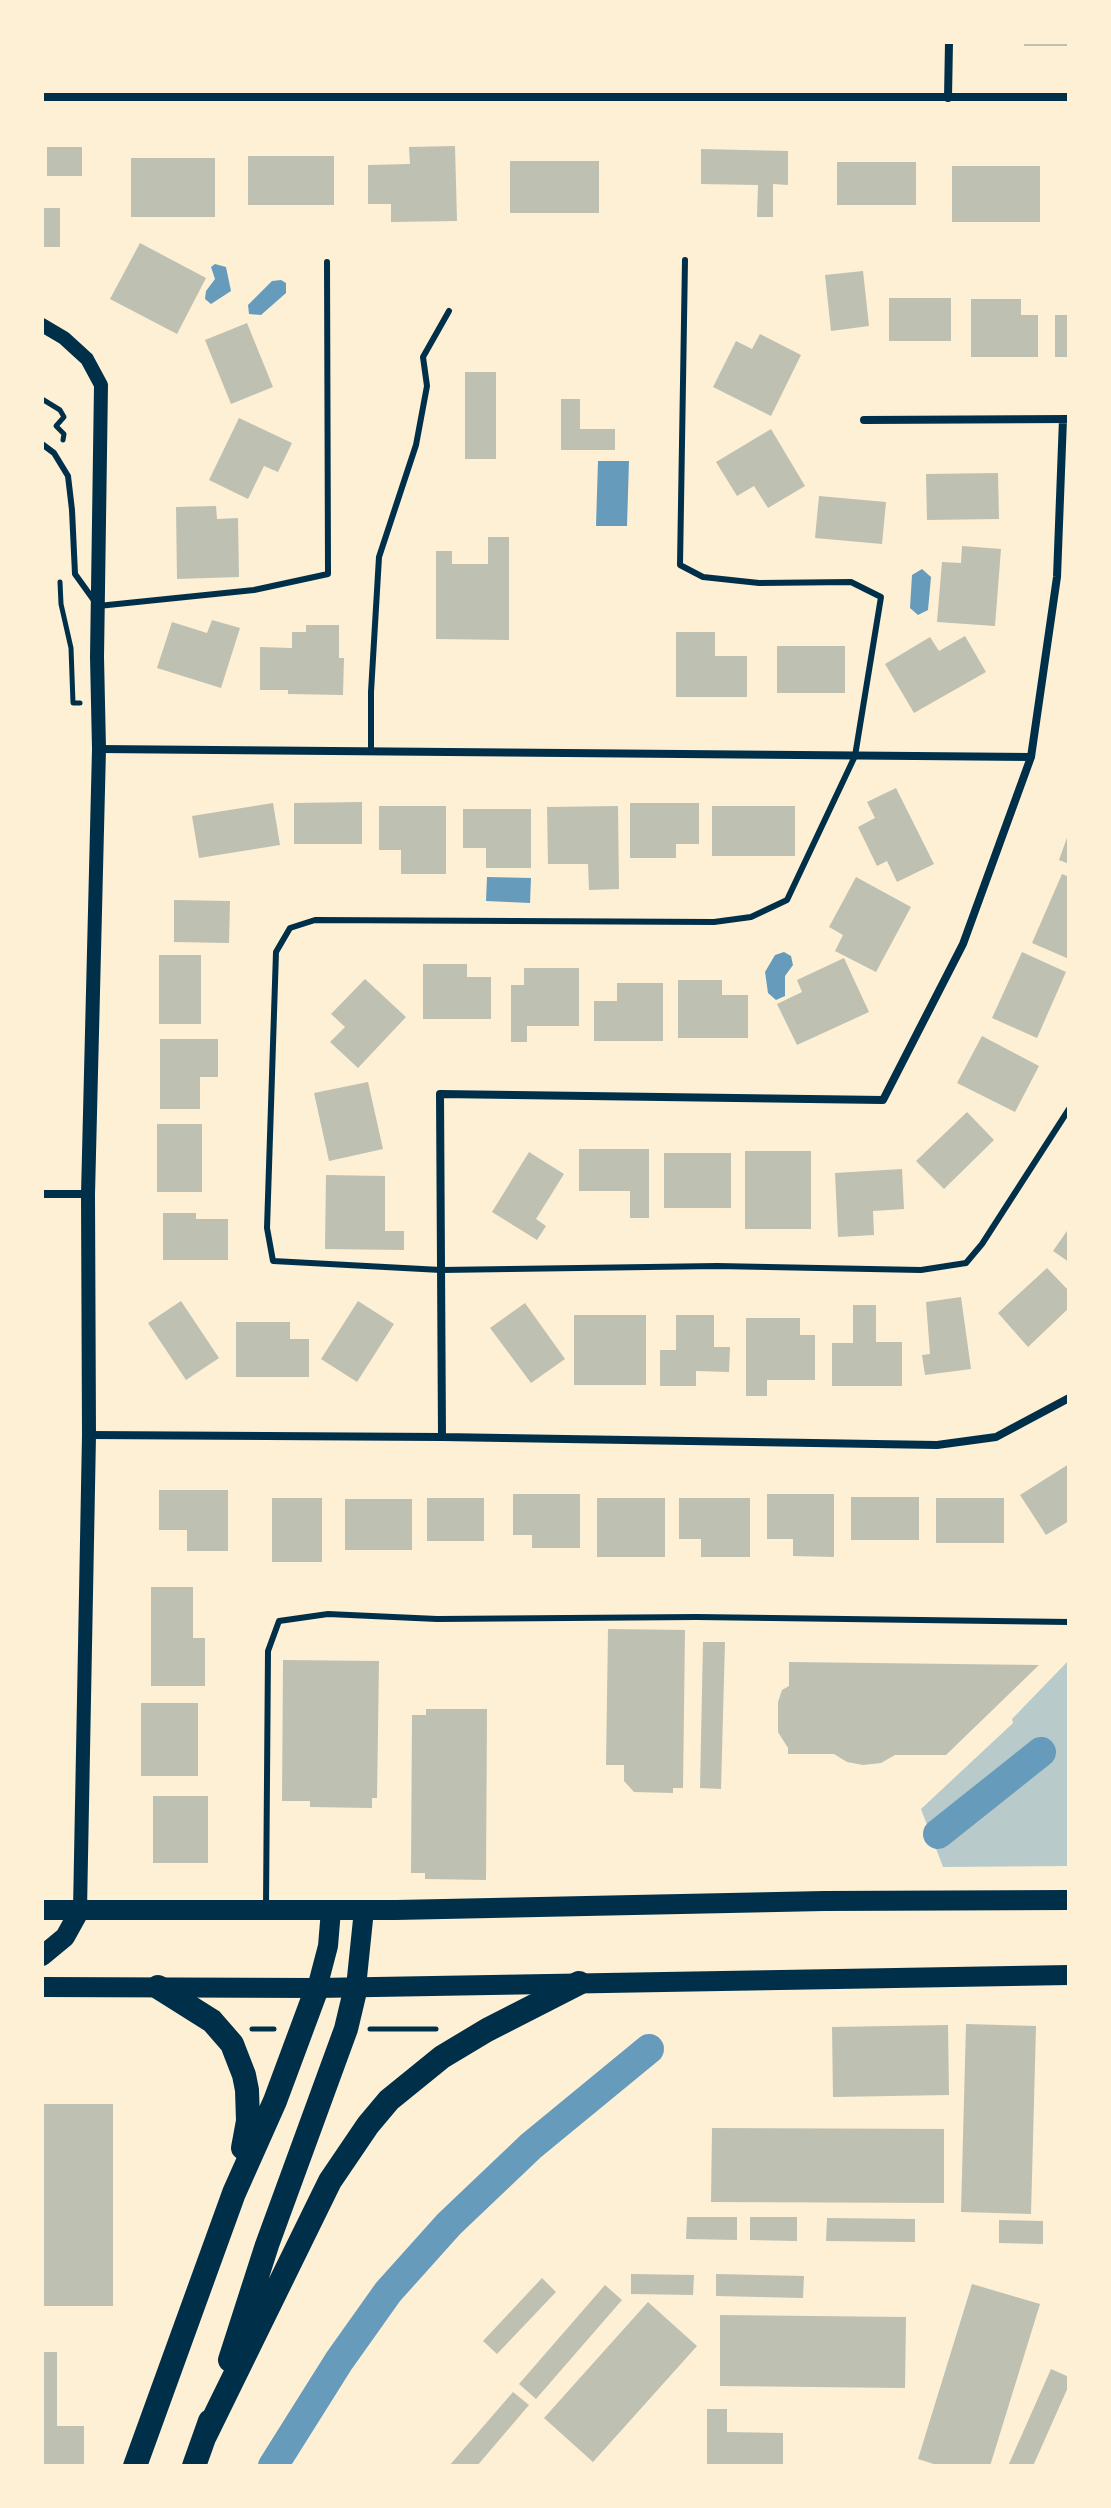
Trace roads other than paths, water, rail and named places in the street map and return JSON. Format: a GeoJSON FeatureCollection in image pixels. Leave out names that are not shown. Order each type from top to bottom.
{"type":"FeatureCollection","features":[{"type":"Feature","properties":{"kind":"highway"},"geometry":{"type":"LineString","coordinates":[[205,2436],[330,2181],[368,2125],[389,2100],[442,2057],[579,1983]]}},
{"type":"Feature","properties":{"kind":"highway"},"geometry":{"type":"LineString","coordinates":[[158,1987],[212,2021],[232,2044],[239,2058],[247,2090],[248,2121],[234,2193]]}},
{"type":"Feature","properties":{"kind":"highway"},"geometry":{"type":"LineString","coordinates":[[194,2466],[267,2245],[346,2029],[356,1987]]}},
{"type":"Feature","properties":{"kind":"highway"},"geometry":{"type":"LineString","coordinates":[[135,2466],[234,2193],[275,2101],[317,1988]]}},
{"type":"Feature","properties":{"kind":"main road"},"geometry":{"type":"LineString","coordinates":[[42,1910],[364,1910],[839,1900],[1069,1900]]}},
{"type":"Feature","properties":{"kind":"main road"},"geometry":{"type":"LineString","coordinates":[[42,1956],[65,1937],[80,1910]]}},
{"type":"Feature","properties":{"kind":"main road"},"geometry":{"type":"LineString","coordinates":[[317,1988],[328,1946],[331,1910]]}},
{"type":"Feature","properties":{"kind":"main road"},"geometry":{"type":"LineString","coordinates":[[356,1987],[364,1910]]}},
{"type":"Feature","properties":{"kind":"main road"},"geometry":{"type":"LineString","coordinates":[[42,1987],[317,1988],[1069,1975]]}},
{"type":"Feature","properties":{"kind":"street"},"geometry":{"type":"LineString","coordinates":[[948,98],[949,42]]}},
{"type":"Feature","properties":{"kind":"street"},"geometry":{"type":"LineString","coordinates":[[42,97],[1069,97]]}},
{"type":"Feature","properties":{"kind":"street"},"geometry":{"type":"LineString","coordinates":[[42,325],[64,338],[87,359],[101,385],[99,749],[88,1194],[89,1435],[80,1910]]}},
{"type":"Feature","properties":{"kind":"street"},"geometry":{"type":"LineString","coordinates":[[442,1437],[440,1094],[883,1100],[963,944],[1031,757],[1057,577],[1066,419],[864,420]]}},
{"type":"Feature","properties":{"kind":"street"},"geometry":{"type":"LineString","coordinates":[[99,749],[1031,757]]}},
{"type":"Feature","properties":{"kind":"street"},"geometry":{"type":"LineString","coordinates":[[42,1194],[88,1194]]}},
{"type":"Feature","properties":{"kind":"street"},"geometry":{"type":"LineString","coordinates":[[89,1435],[937,1445],[996,1437],[1069,1398]]}},
{"type":"Feature","properties":{"kind":"lane"},"geometry":{"type":"LineString","coordinates":[[685,260],[680,565],[703,577],[759,583],[851,582],[881,597],[855,756],[787,900],[751,917],[714,922],[315,920],[290,928],[276,952],[267,1228],[273,1261],[441,1270],[717,1266],[921,1270],[966,1263],[982,1244],[1069,1109]]}},
{"type":"Feature","properties":{"kind":"lane"},"geometry":{"type":"LineString","coordinates":[[42,444],[54,453],[68,476],[75,574],[98,606],[254,590],[328,574],[327,262]]}},
{"type":"Feature","properties":{"kind":"lane"},"geometry":{"type":"LineString","coordinates":[[371,751],[371,692],[379,557],[416,445],[427,386],[423,357],[449,311]]}},
{"type":"Feature","properties":{"kind":"lane"},"geometry":{"type":"LineString","coordinates":[[265,1910],[268,1651],[279,1621],[328,1614],[437,1619],[697,1617],[1069,1622]]}},
{"type":"Feature","properties":{"kind":"water"},"geometry":{"type":"Polygon","coordinates":[[[215,264],[226,267],[231,291],[211,304],[205,299],[206,291],[215,279],[211,267],[215,264]]]}},
{"type":"Feature","properties":{"kind":"water"},"geometry":{"type":"Polygon","coordinates":[[[272,281],[286,283],[286,293],[261,315],[249,314],[248,305],[272,281]]]}},
{"type":"Feature","properties":{"kind":"water"},"geometry":{"type":"Polygon","coordinates":[[[598,461],[629,461],[627,526],[596,526],[598,461]]]}},
{"type":"Feature","properties":{"kind":"water"},"geometry":{"type":"Polygon","coordinates":[[[922,569],[931,577],[928,610],[918,615],[910,608],[912,575],[922,569]]]}},
{"type":"Feature","properties":{"kind":"water"},"geometry":{"type":"Polygon","coordinates":[[[487,877],[531,878],[530,903],[486,901],[487,877]]]}},
{"type":"Feature","properties":{"kind":"water"},"geometry":{"type":"Polygon","coordinates":[[[784,952],[791,956],[793,965],[785,976],[785,996],[776,1000],[768,993],[765,972],[775,955],[784,952]]]}},
{"type":"Feature","properties":{"kind":"waterway"},"geometry":{"type":"LineString","coordinates":[[938,1834],[1041,1752]]}},
{"type":"Feature","properties":{"kind":"waterway"},"geometry":{"type":"LineString","coordinates":[[273,2466],[339,2361],[388,2292],[449,2224],[531,2146],[649,2049]]}}]}
